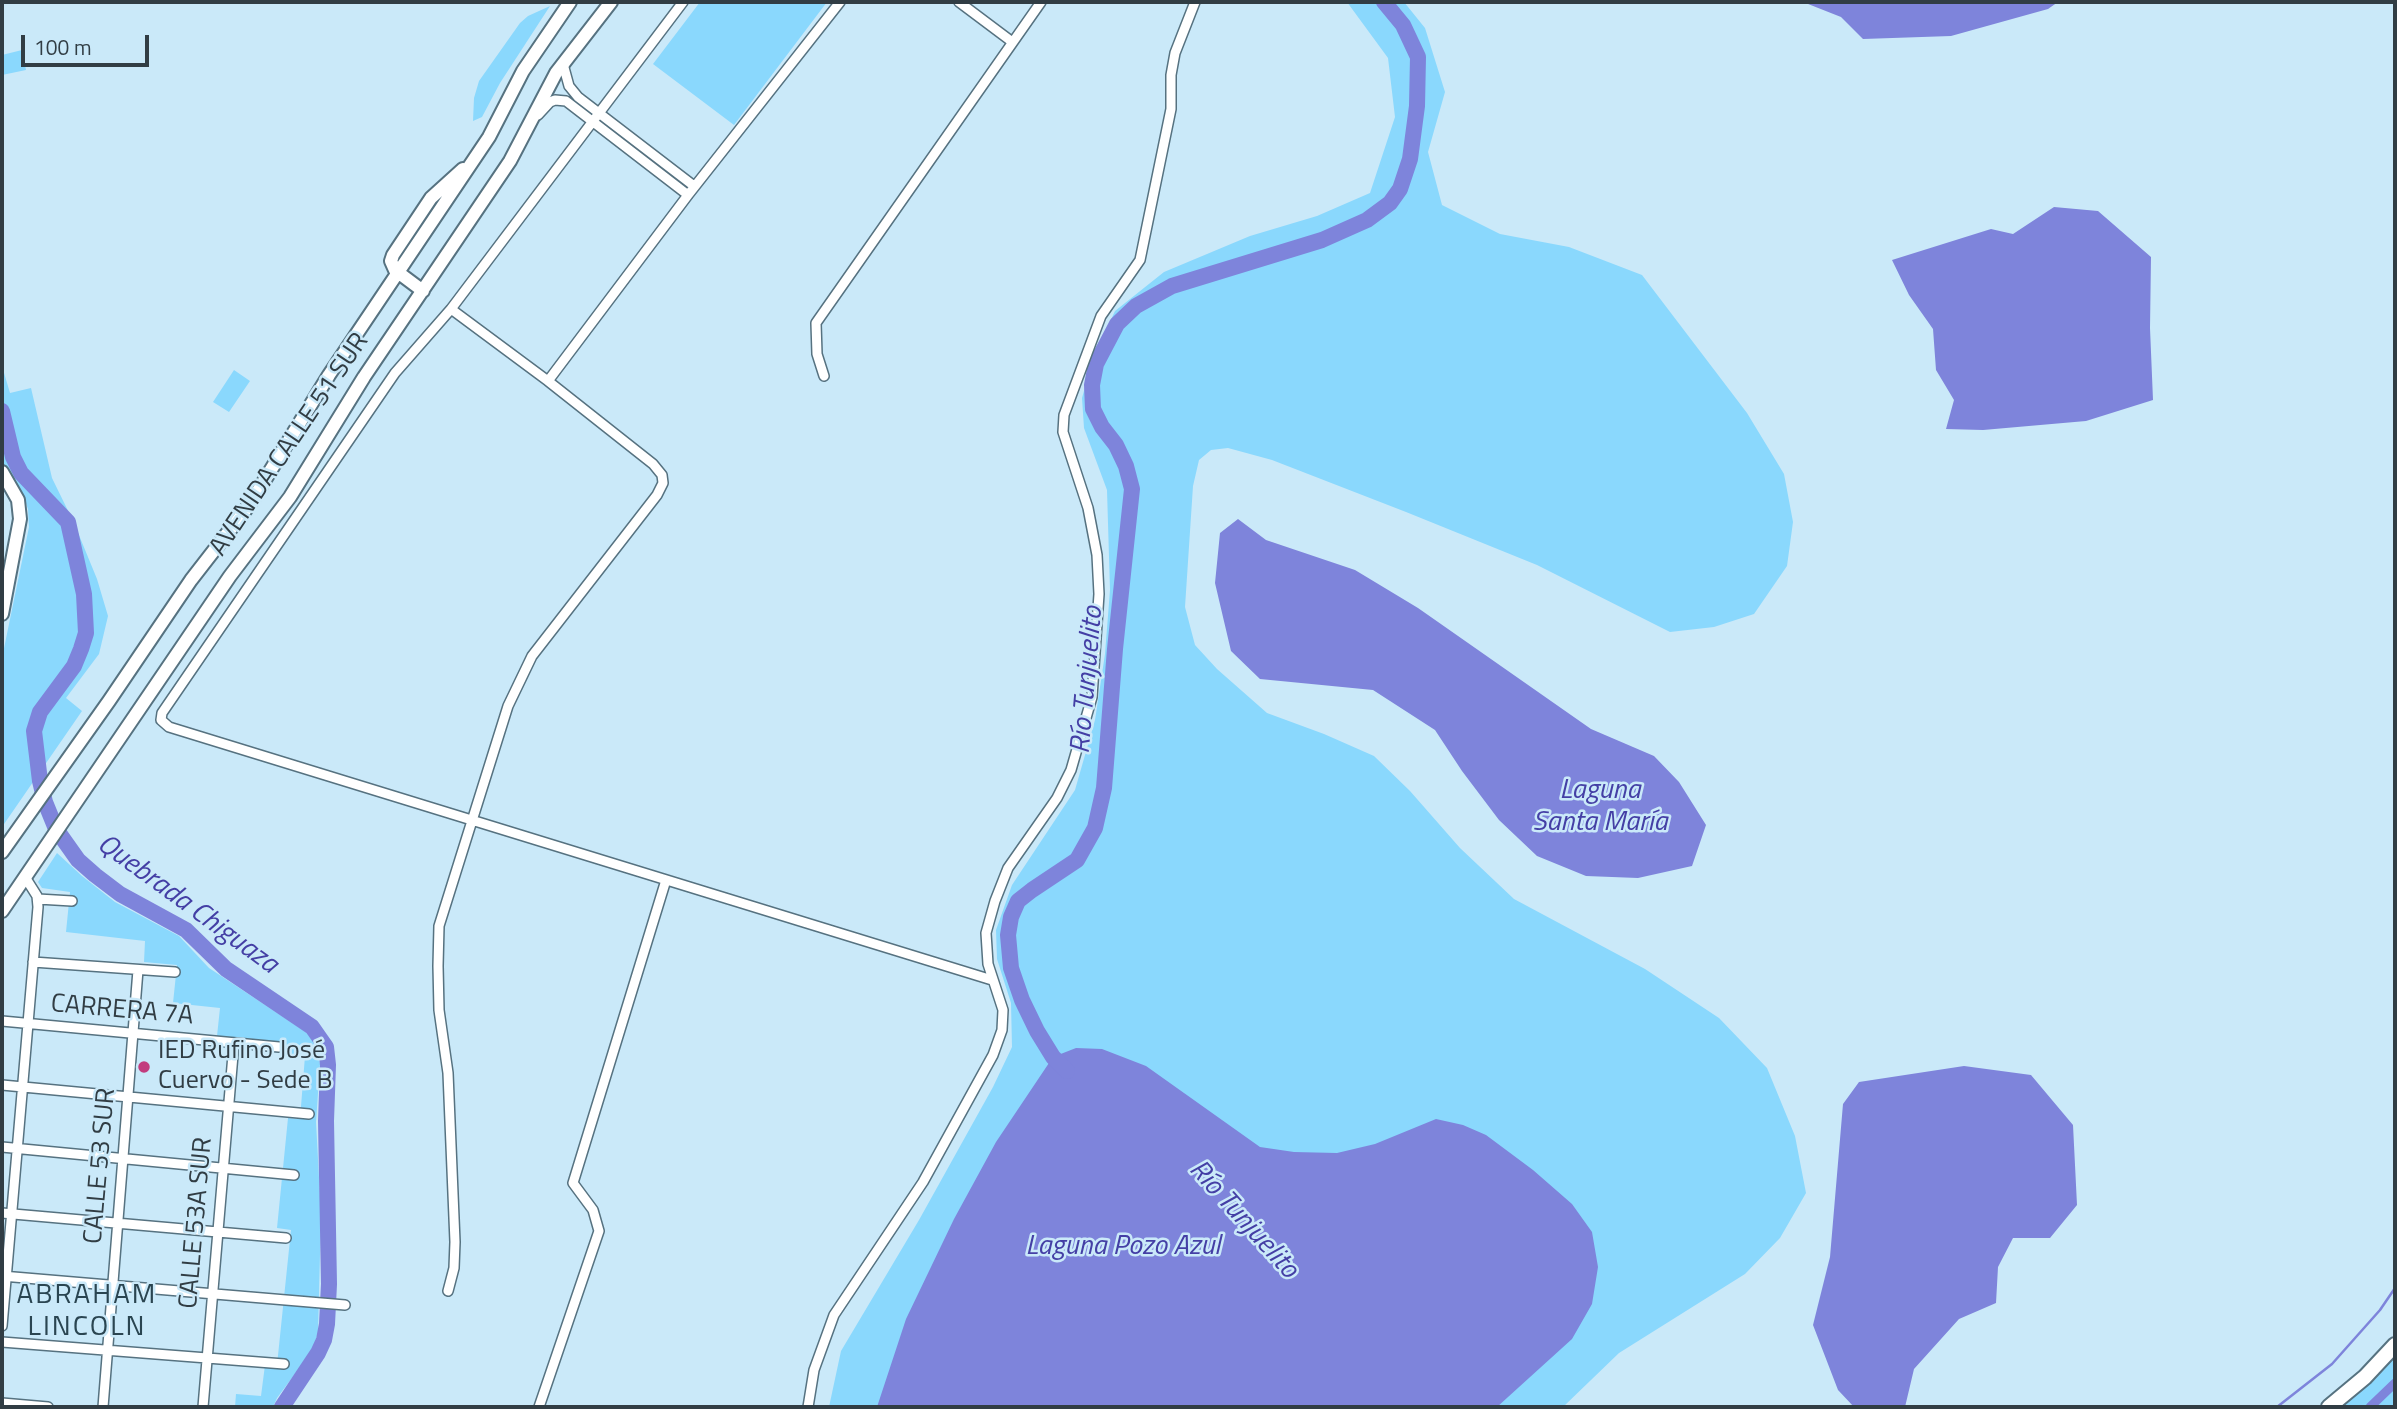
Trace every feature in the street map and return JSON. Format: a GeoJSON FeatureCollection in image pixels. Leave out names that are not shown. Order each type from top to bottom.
{"type":"FeatureCollection","features":[{"type":"Feature","properties":{"kind":"highway"},"geometry":{"type":"LineString","coordinates":[[2329,1407],[2365,1377],[2395,1345]]}},
{"type":"Feature","properties":{"kind":"main road"},"geometry":{"type":"LineString","coordinates":[[423,291],[398,273],[391,261],[395,251],[431,198],[474,160],[496,125],[523,71],[570,2]]}},
{"type":"Feature","properties":{"kind":"main road","name":"AVENIDA CALLE 51 SUR"},"geometry":{"type":"LineString","coordinates":[[2,911],[230,576],[290,497],[364,377],[510,161],[563,64],[611,2]]}},
{"type":"Feature","properties":{"kind":"main road","name":"AVENIDA CALLE 51 SUR"},"geometry":{"type":"LineString","coordinates":[[2,852],[191,580],[250,504],[329,375],[398,273]]}},
{"type":"Feature","properties":{"kind":"main road"},"geometry":{"type":"LineString","coordinates":[[2,472],[18,500],[20,527],[2,614]]}},
{"type":"Feature","properties":{"kind":"street"},"geometry":{"type":"LineString","coordinates":[[683,2],[451,309],[395,373],[160,717],[169,727],[992,980]]}},
{"type":"Feature","properties":{"kind":"street"},"geometry":{"type":"LineString","coordinates":[[548,381],[694,186],[840,2]]}},
{"type":"Feature","properties":{"kind":"street"},"geometry":{"type":"LineString","coordinates":[[959,2],[1011,41]]}},
{"type":"Feature","properties":{"kind":"street"},"geometry":{"type":"LineString","coordinates":[[824,376],[817,354],[816,323],[1011,41],[1041,2]]}},
{"type":"Feature","properties":{"kind":"street"},"geometry":{"type":"LineString","coordinates":[[808,1407],[814,1370],[834,1315],[923,1182],[993,1055],[1002,1030],[1003,1010],[988,964],[986,933],[1008,868],[1057,798],[1071,770],[1092,697],[1099,594],[1097,555],[1088,508],[1063,432],[1064,415],[1101,316],[1140,260],[1171,109],[1171,75],[1175,53],[1195,2]]}},
{"type":"Feature","properties":{"kind":"street"},"geometry":{"type":"LineString","coordinates":[[563,64],[573,92],[595,117],[688,195]]}},
{"type":"Feature","properties":{"kind":"street"},"geometry":{"type":"LineString","coordinates":[[524,132],[544,108],[555,100],[566,101],[595,117],[694,186]]}},
{"type":"Feature","properties":{"kind":"street"},"geometry":{"type":"LineString","coordinates":[[448,1291],[454,1268],[455,1242],[448,1073],[439,1010],[439,926],[508,706],[532,656],[657,495],[663,483],[662,475],[653,464],[451,309]]}},
{"type":"Feature","properties":{"kind":"street"},"geometry":{"type":"LineString","coordinates":[[2,1326],[7,1213],[16,1148],[38,899],[25,877]]}},
{"type":"Feature","properties":{"kind":"street"},"geometry":{"type":"LineString","coordinates":[[540,1407],[598,1231],[593,1210],[573,1183],[666,880]]}},
{"type":"Feature","properties":{"kind":"street"},"geometry":{"type":"LineString","coordinates":[[38,899],[72,901]]}},
{"type":"Feature","properties":{"kind":"street"},"geometry":{"type":"LineString","coordinates":[[33,962],[175,972]]}},
{"type":"Feature","properties":{"kind":"street","name":"CALLE 53 SUR"},"geometry":{"type":"LineString","coordinates":[[103,1407],[138,970]]}},
{"type":"Feature","properties":{"kind":"street","name":"CARRERA 7A"},"geometry":{"type":"LineString","coordinates":[[2,1021],[279,1047]]}},
{"type":"Feature","properties":{"kind":"street","name":"CALLE 53A SUR"},"geometry":{"type":"LineString","coordinates":[[203,1407],[234,1043]]}},
{"type":"Feature","properties":{"kind":"street"},"geometry":{"type":"LineString","coordinates":[[2,1085],[309,1114]]}},
{"type":"Feature","properties":{"kind":"street"},"geometry":{"type":"LineString","coordinates":[[2,1147],[294,1175]]}},
{"type":"Feature","properties":{"kind":"street"},"geometry":{"type":"LineString","coordinates":[[7,1213],[286,1238]]}},
{"type":"Feature","properties":{"kind":"street"},"geometry":{"type":"LineString","coordinates":[[4,1276],[343,1305]]}},
{"type":"Feature","properties":{"kind":"street"},"geometry":{"type":"LineString","coordinates":[[2,1342],[284,1364]]}},
{"type":"Feature","properties":{"kind":"street"},"geometry":{"type":"LineString","coordinates":[[2,1404],[48,1407]]}},
{"type":"Feature","properties":{"kind":"shaded area"},"geometry":{"type":"Polygon","coordinates":[[[700,2],[827,2],[734,125],[653,64],[700,2]]]}},
{"type":"Feature","properties":{"kind":"shaded area"},"geometry":{"type":"Polygon","coordinates":[[[1347,2],[1404,2],[1425,28],[1445,92],[1428,152],[1442,205],[1500,234],[1569,247],[1642,275],[1747,413],[1784,474],[1793,522],[1787,566],[1754,614],[1714,627],[1670,632],[1537,565],[1406,512],[1272,460],[1228,448],[1211,450],[1199,460],[1193,486],[1185,607],[1195,645],[1217,669],[1267,713],[1374,756],[1410,791],[1460,848],[1514,899],[1645,969],[1719,1018],[1767,1068],[1795,1136],[1806,1193],[1780,1238],[1745,1274],[1619,1353],[1563,1407],[829,1407],[841,1351],[919,1220],[993,1087],[1012,1047],[1011,1003],[997,959],[996,930],[1012,885],[1075,790],[1095,720],[1105,654],[1110,590],[1107,490],[1084,428],[1082,398],[1093,358],[1115,311],[1164,272],[1250,236],[1317,216],[1370,193],[1395,117],[1388,58],[1347,2]]]}},
{"type":"Feature","properties":{"kind":"shaded area"},"geometry":{"type":"Polygon","coordinates":[[[550,6],[500,83],[482,117],[473,121],[474,98],[479,81],[520,23],[528,16],[550,6]]]}},
{"type":"Feature","properties":{"kind":"shaded area"},"geometry":{"type":"Polygon","coordinates":[[[22,50],[26,70],[2,75],[2,55],[22,50]]]}},
{"type":"Feature","properties":{"kind":"shaded area"},"geometry":{"type":"Polygon","coordinates":[[[2,366],[10,393],[31,388],[52,478],[97,579],[108,616],[99,654],[66,698],[82,711],[2,827],[2,658],[29,527],[24,498],[2,465],[2,366]]]}},
{"type":"Feature","properties":{"kind":"shaded area"},"geometry":{"type":"Polygon","coordinates":[[[234,370],[250,381],[229,412],[213,402],[234,370]]]}},
{"type":"Feature","properties":{"kind":"shaded area"},"geometry":{"type":"Polygon","coordinates":[[[57,853],[115,902],[179,936],[209,968],[309,1034],[316,1043],[320,1064],[316,1122],[321,1215],[318,1333],[312,1351],[273,1407],[235,1407],[236,1394],[261,1396],[265,1365],[277,1365],[291,1230],[277,1228],[288,1118],[300,1119],[305,1056],[274,1052],[275,1042],[217,1036],[220,1008],[173,1003],[177,965],[144,962],[145,941],[66,932],[70,892],[42,888],[38,882],[57,853]]]}},
{"type":"Feature","properties":{"kind":"shaded area"},"geometry":{"type":"Polygon","coordinates":[[[2395,1354],[2395,1407],[2339,1407],[2395,1354]]]}},
{"type":"Feature","properties":{"kind":"water"},"geometry":{"type":"Polygon","coordinates":[[[1803,2],[2058,2],[2048,9],[1951,36],[1863,39],[1841,17],[1803,2]]]}},
{"type":"Feature","properties":{"kind":"water"},"geometry":{"type":"Polygon","coordinates":[[[2054,207],[2098,211],[2151,257],[2153,400],[2086,421],[1983,430],[1946,429],[1954,400],[1936,370],[1933,329],[1909,295],[1892,260],[1991,229],[2013,234],[2054,207]]]}},
{"type":"Feature","properties":{"kind":"water","name":"Laguna Santa María"},"geometry":{"type":"Polygon","coordinates":[[[1238,519],[1266,540],[1355,570],[1418,608],[1591,729],[1654,756],[1679,782],[1706,825],[1692,866],[1638,878],[1586,876],[1537,856],[1499,820],[1435,730],[1373,690],[1260,679],[1231,651],[1215,583],[1220,533],[1238,519]]]}},
{"type":"Feature","properties":{"kind":"water","name":"Laguna Pozo Azul"},"geometry":{"type":"Polygon","coordinates":[[[1076,1048],[1102,1049],[1146,1066],[1260,1147],[1294,1152],[1337,1153],[1375,1144],[1436,1119],[1463,1125],[1486,1135],[1533,1170],[1572,1204],[1592,1232],[1598,1267],[1592,1304],[1572,1339],[1497,1407],[877,1407],[906,1319],[954,1219],[996,1142],[1053,1057],[1076,1048]]]}},
{"type":"Feature","properties":{"kind":"water"},"geometry":{"type":"Polygon","coordinates":[[[1964,1066],[2031,1075],[2073,1125],[2077,1205],[2050,1238],[2013,1238],[1998,1267],[1996,1303],[1959,1319],[1914,1369],[1905,1407],[1854,1407],[1838,1390],[1813,1325],[1830,1257],[1843,1104],[1859,1082],[1964,1066]]]}},
{"type":"Feature","properties":{"kind":"waterway","name":"Río Tunjuelito"},"geometry":{"type":"LineString","coordinates":[[1067,1071],[1053,1057],[1022,1000],[1011,968],[1008,935],[1011,917],[1018,901],[1077,860],[1095,828],[1104,788],[1132,489],[1126,466],[1116,445],[1102,427],[1093,409],[1092,385],[1096,364],[1117,324],[1136,306],[1172,286],[1322,240],[1367,220],[1390,203],[1400,189],[1410,159],[1417,106],[1418,57],[1403,25],[1384,2]]}},
{"type":"Feature","properties":{"kind":"waterway","name":"Quebrada Chiguaza"},"geometry":{"type":"LineString","coordinates":[[2,411],[13,457],[21,473],[68,522],[84,594],[86,633],[81,649],[74,666],[40,712],[34,731],[40,781],[56,829],[78,860],[95,875],[120,894],[186,930],[226,969],[312,1027],[326,1047],[329,1284],[327,1324],[318,1353],[282,1407]]}},
{"type":"Feature","properties":{"kind":"waterway"},"geometry":{"type":"LineString","coordinates":[[2277,1407],[2332,1364],[2380,1310],[2395,1288]]}},
{"type":"Feature","properties":{"kind":"waterway"},"geometry":{"type":"LineString","coordinates":[[2370,1407],[2395,1383]]}},
{"type":"Feature","properties":{"kind":"place","name":"IED Rufino José Cuervo - Sede B"},"geometry":{"type":"Point","coordinates":[144,1067]}},
{"type":"Feature","properties":{"kind":"district","name":"ABRAHAM LINCOLN"},"geometry":{"type":"Point","coordinates":[87,1312]}}]}
